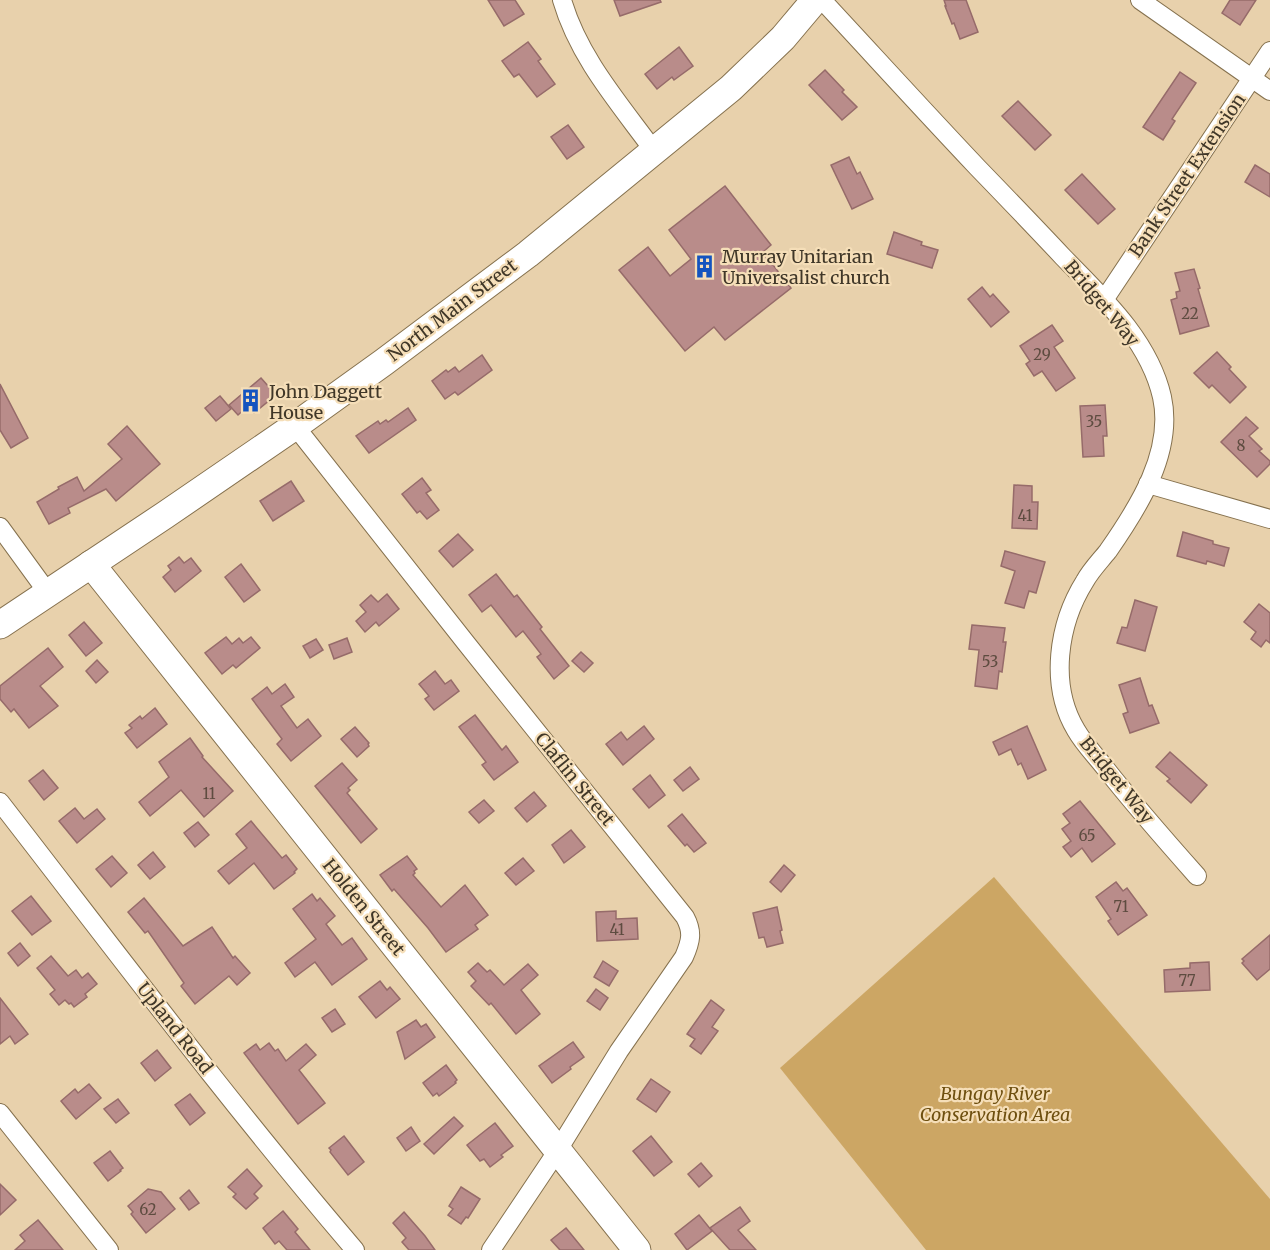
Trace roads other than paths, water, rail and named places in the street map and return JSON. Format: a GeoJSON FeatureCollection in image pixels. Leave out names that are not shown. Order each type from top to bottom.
{"type":"FeatureCollection","features":[{"type":"Feature","properties":{"kind":"main road","name":"North Main Street"},"geometry":{"type":"LineString","coordinates":[[0,625],[295,426],[519,260],[731,88],[783,38],[815,0]]}},
{"type":"Feature","properties":{"kind":"main road","name":"Holden Street"},"geometry":{"type":"LineString","coordinates":[[91,564],[638,1250]]}},
{"type":"Feature","properties":{"kind":"street"},"geometry":{"type":"LineString","coordinates":[[562,0],[572,29],[588,60],[654,152]]}},
{"type":"Feature","properties":{"kind":"street","name":"Bridget Way"},"geometry":{"type":"LineString","coordinates":[[822,0],[1104,300],[1133,335],[1153,369],[1162,398],[1164,430],[1157,461],[1133,514],[1085,581],[1071,608],[1061,641],[1059,677],[1065,704],[1076,730],[1117,783],[1197,876]]}},
{"type":"Feature","properties":{"kind":"street"},"geometry":{"type":"LineString","coordinates":[[1140,0],[1270,91]]}},
{"type":"Feature","properties":{"kind":"street","name":"Bank Street Extension"},"geometry":{"type":"LineString","coordinates":[[1104,300],[1270,51]]}},
{"type":"Feature","properties":{"kind":"street","name":"Claflin Street"},"geometry":{"type":"LineString","coordinates":[[295,426],[685,916],[690,927],[688,947],[684,957],[619,1051],[558,1150],[491,1250]]}},
{"type":"Feature","properties":{"kind":"street"},"geometry":{"type":"LineString","coordinates":[[1148,484],[1270,519]]}},
{"type":"Feature","properties":{"kind":"street"},"geometry":{"type":"LineString","coordinates":[[0,527],[48,593]]}},
{"type":"Feature","properties":{"kind":"street","name":"Upland Road"},"geometry":{"type":"LineString","coordinates":[[0,802],[99,932],[304,1190],[355,1250]]}},
{"type":"Feature","properties":{"kind":"street"},"geometry":{"type":"LineString","coordinates":[[0,1113],[109,1250]]}},
{"type":"Feature","properties":{"kind":"place","name":"Murray Unitarian Universalist church"},"geometry":{"type":"Point","coordinates":[704,266]}},
{"type":"Feature","properties":{"kind":"place","name":"John Daggett House"},"geometry":{"type":"Point","coordinates":[251,401]}},
{"type":"Feature","properties":{"kind":"park label","name":"Bungay River Conservation Area"},"geometry":{"type":"Point","coordinates":[995,1103]}}]}
